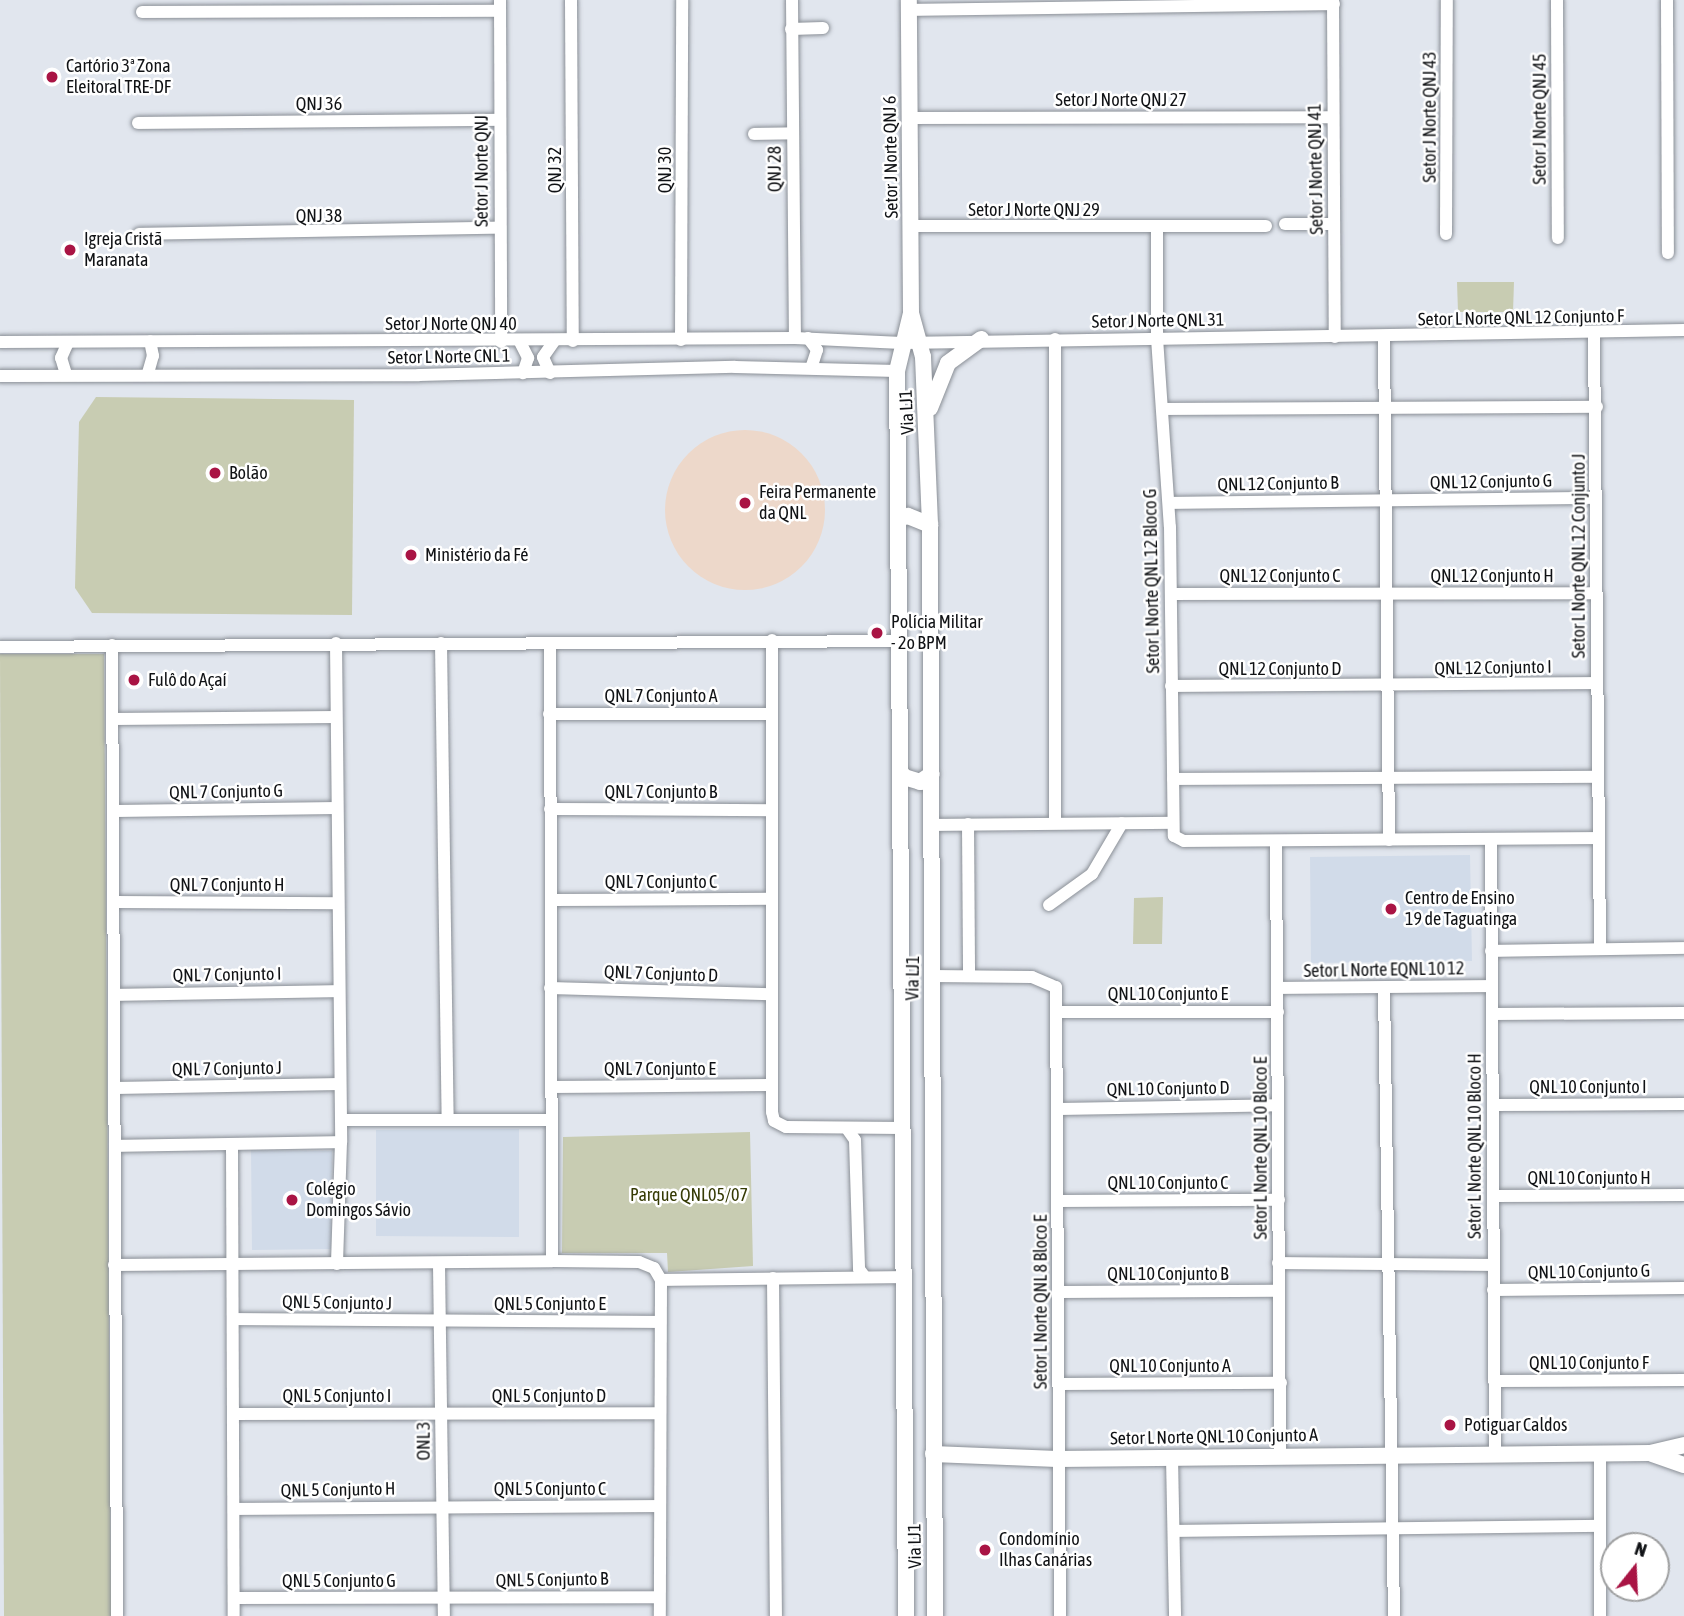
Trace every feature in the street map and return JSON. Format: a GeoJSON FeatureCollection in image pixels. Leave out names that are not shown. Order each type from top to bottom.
{"type":"FeatureCollection","features":[{"type":"Feature","properties":{"kind":"main road","name":"Setor J Norte QNJ 6"},"geometry":{"type":"LineString","coordinates":[[909,5],[911,313]]}},
{"type":"Feature","properties":{"kind":"main road","name":"Via LJ1"},"geometry":{"type":"LineString","coordinates":[[911,313],[920,341],[927,420],[930,525],[933,825],[930,1030],[933,1614]]}},
{"type":"Feature","properties":{"kind":"main road","name":"Via LJ1"},"geometry":{"type":"LineString","coordinates":[[908,1614],[897,372],[911,313]]}},
{"type":"Feature","properties":{"kind":"main road"},"geometry":{"type":"LineString","coordinates":[[927,420],[940,374],[959,352],[981,339]]}},
{"type":"Feature","properties":{"kind":"main road"},"geometry":{"type":"LineString","coordinates":[[898,524],[900,518],[908,516],[930,525]]}},
{"type":"Feature","properties":{"kind":"main road"},"geometry":{"type":"LineString","coordinates":[[900,771],[904,777],[920,782],[932,774]]}},
{"type":"Feature","properties":{"kind":"main road"},"geometry":{"type":"LineString","coordinates":[[902,1026],[914,1035],[930,1030]]}},
{"type":"Feature","properties":{"kind":"main road"},"geometry":{"type":"LineString","coordinates":[[902,1061],[915,1057],[931,1071]]}},
{"type":"Feature","properties":{"kind":"main road"},"geometry":{"type":"LineString","coordinates":[[1650,1453],[1684,1445]]}},
{"type":"Feature","properties":{"kind":"main road"},"geometry":{"type":"LineString","coordinates":[[1650,1453],[1684,1465]]}},
{"type":"Feature","properties":{"kind":"main road","name":"Setor L Norte QNL 10 Conjunto A"},"geometry":{"type":"LineString","coordinates":[[933,1454],[1057,1459],[1650,1453]]}},
{"type":"Feature","properties":{"kind":"street","name":"QNJ 32"},"geometry":{"type":"LineString","coordinates":[[571,0],[572,341]]}},
{"type":"Feature","properties":{"kind":"street","name":"QNJ 30"},"geometry":{"type":"LineString","coordinates":[[681,340],[682,0]]}},
{"type":"Feature","properties":{"kind":"street","name":"QNJ 28"},"geometry":{"type":"LineString","coordinates":[[792,0],[793,133],[802,338],[817,350],[811,368]]}},
{"type":"Feature","properties":{"kind":"street","name":"Setor J Norte QNJ 43"},"geometry":{"type":"LineString","coordinates":[[1446,234],[1447,0]]}},
{"type":"Feature","properties":{"kind":"street","name":"Setor J Norte QNJ 45"},"geometry":{"type":"LineString","coordinates":[[1557,0],[1558,238]]}},
{"type":"Feature","properties":{"kind":"street"},"geometry":{"type":"LineString","coordinates":[[1667,0],[1668,253]]}},
{"type":"Feature","properties":{"kind":"street"},"geometry":{"type":"LineString","coordinates":[[909,5],[1334,2]]}},
{"type":"Feature","properties":{"kind":"street","name":"Setor J Norte QNJ 41"},"geometry":{"type":"LineString","coordinates":[[1334,2],[1335,337]]}},
{"type":"Feature","properties":{"kind":"street"},"geometry":{"type":"LineString","coordinates":[[142,12],[500,5]]}},
{"type":"Feature","properties":{"kind":"street","name":"Setor J Norte QNJ"},"geometry":{"type":"LineString","coordinates":[[500,5],[501,342]]}},
{"type":"Feature","properties":{"kind":"street"},"geometry":{"type":"LineString","coordinates":[[791,29],[823,28]]}},
{"type":"Feature","properties":{"kind":"street","name":"Setor J Norte QNJ 27"},"geometry":{"type":"LineString","coordinates":[[910,118],[1333,117]]}},
{"type":"Feature","properties":{"kind":"street","name":"QNJ 36"},"geometry":{"type":"LineString","coordinates":[[138,122],[500,120]]}},
{"type":"Feature","properties":{"kind":"street"},"geometry":{"type":"LineString","coordinates":[[1669,123],[1684,123]]}},
{"type":"Feature","properties":{"kind":"street"},"geometry":{"type":"LineString","coordinates":[[754,134],[793,133]]}},
{"type":"Feature","properties":{"kind":"street"},"geometry":{"type":"LineString","coordinates":[[1285,224],[1334,224]]}},
{"type":"Feature","properties":{"kind":"street","name":"Setor J Norte QNJ 29"},"geometry":{"type":"LineString","coordinates":[[912,226],[1266,226]]}},
{"type":"Feature","properties":{"kind":"street","name":"QNJ 38"},"geometry":{"type":"LineString","coordinates":[[139,233],[499,228]]}},
{"type":"Feature","properties":{"kind":"street"},"geometry":{"type":"LineString","coordinates":[[1157,228],[1157,338]]}},
{"type":"Feature","properties":{"kind":"street"},"geometry":{"type":"LineString","coordinates":[[1659,334],[1684,330]]}},
{"type":"Feature","properties":{"kind":"street"},"geometry":{"type":"LineString","coordinates":[[1659,334],[1684,336]]}},
{"type":"Feature","properties":{"kind":"street","name":"Setor L Norte QNL 12 Conjunto F"},"geometry":{"type":"LineString","coordinates":[[1335,337],[1659,334]]}},
{"type":"Feature","properties":{"kind":"street","name":"Setor L Norte QNL 12 Conjunto J"},"geometry":{"type":"LineString","coordinates":[[1594,335],[1597,407],[1595,498],[1600,948]]}},
{"type":"Feature","properties":{"kind":"street","name":"Setor J Norte QNL 31"},"geometry":{"type":"LineString","coordinates":[[920,341],[1335,337]]}},
{"type":"Feature","properties":{"kind":"street","name":"Setor J Norte QNJ 40"},"geometry":{"type":"LineString","coordinates":[[0,342],[520,342],[802,338],[902,343],[920,341]]}},
{"type":"Feature","properties":{"kind":"street","name":"Setor L Norte QNL 12 Bloco G"},"geometry":{"type":"LineString","coordinates":[[1157,338],[1169,503],[1172,827]]}},
{"type":"Feature","properties":{"kind":"street"},"geometry":{"type":"LineString","coordinates":[[1384,338],[1389,593],[1389,839]]}},
{"type":"Feature","properties":{"kind":"street"},"geometry":{"type":"LineString","coordinates":[[1055,339],[1055,823]]}},
{"type":"Feature","properties":{"kind":"street"},"geometry":{"type":"LineString","coordinates":[[148,373],[153,356],[150,341]]}},
{"type":"Feature","properties":{"kind":"street"},"geometry":{"type":"LineString","coordinates":[[550,373],[544,357],[554,341]]}},
{"type":"Feature","properties":{"kind":"street"},"geometry":{"type":"LineString","coordinates":[[66,374],[61,358],[68,342]]}},
{"type":"Feature","properties":{"kind":"street"},"geometry":{"type":"LineString","coordinates":[[520,342],[528,358],[523,373]]}},
{"type":"Feature","properties":{"kind":"street","name":"Setor L Norte CNL 1"},"geometry":{"type":"LineString","coordinates":[[0,376],[148,373],[550,373],[811,368],[897,372]]}},
{"type":"Feature","properties":{"kind":"street"},"geometry":{"type":"LineString","coordinates":[[1164,409],[1597,407]]}},
{"type":"Feature","properties":{"kind":"street","name":"QNL 12 Conjunto G"},"geometry":{"type":"LineString","coordinates":[[1388,501],[1595,498]]}},
{"type":"Feature","properties":{"kind":"street","name":"QNL 12 Conjunto B"},"geometry":{"type":"LineString","coordinates":[[1169,503],[1388,501]]}},
{"type":"Feature","properties":{"kind":"street","name":"QNL 12 Conjunto H"},"geometry":{"type":"LineString","coordinates":[[1389,593],[1596,593]]}},
{"type":"Feature","properties":{"kind":"street","name":"QNL 12 Conjunto C"},"geometry":{"type":"LineString","coordinates":[[1171,594],[1389,593]]}},
{"type":"Feature","properties":{"kind":"street"},"geometry":{"type":"LineString","coordinates":[[772,640],[769,1086],[772,1112],[780,1125],[855,1133],[902,1128]]}},
{"type":"Feature","properties":{"kind":"street"},"geometry":{"type":"LineString","coordinates":[[0,647],[899,641]]}},
{"type":"Feature","properties":{"kind":"street"},"geometry":{"type":"LineString","coordinates":[[336,643],[341,1120],[337,1264]]}},
{"type":"Feature","properties":{"kind":"street"},"geometry":{"type":"LineString","coordinates":[[441,643],[448,1119]]}},
{"type":"Feature","properties":{"kind":"street"},"geometry":{"type":"LineString","coordinates":[[550,643],[552,1261]]}},
{"type":"Feature","properties":{"kind":"street"},"geometry":{"type":"LineString","coordinates":[[112,645],[116,811],[114,1265],[117,1616]]}},
{"type":"Feature","properties":{"kind":"street","name":"QNL 12 Conjunto I"},"geometry":{"type":"LineString","coordinates":[[1389,687],[1597,683]]}},
{"type":"Feature","properties":{"kind":"street","name":"QNL 12 Conjunto D"},"geometry":{"type":"LineString","coordinates":[[1171,686],[1389,687]]}},
{"type":"Feature","properties":{"kind":"street","name":"QNL 7 Conjunto A"},"geometry":{"type":"LineString","coordinates":[[549,714],[772,713]]}},
{"type":"Feature","properties":{"kind":"street"},"geometry":{"type":"LineString","coordinates":[[113,719],[336,717]]}},
{"type":"Feature","properties":{"kind":"street"},"geometry":{"type":"LineString","coordinates":[[1173,779],[1598,777]]}},
{"type":"Feature","properties":{"kind":"street","name":"QNL 7 Conjunto G"},"geometry":{"type":"LineString","coordinates":[[116,811],[337,808]]}},
{"type":"Feature","properties":{"kind":"street","name":"QNL 7 Conjunto B"},"geometry":{"type":"LineString","coordinates":[[550,808],[772,810]]}},
{"type":"Feature","properties":{"kind":"street"},"geometry":{"type":"LineString","coordinates":[[1049,905],[1092,874],[1122,823]]}},
{"type":"Feature","properties":{"kind":"street"},"geometry":{"type":"LineString","coordinates":[[933,825],[1122,823],[1172,827],[1184,841],[1598,838]]}},
{"type":"Feature","properties":{"kind":"street"},"geometry":{"type":"LineString","coordinates":[[932,976],[969,976],[968,824]]}},
{"type":"Feature","properties":{"kind":"street","name":"Setor L Norte QNL 10 Bloco H"},"geometry":{"type":"LineString","coordinates":[[1491,839],[1495,1453]]}},
{"type":"Feature","properties":{"kind":"street","name":"Setor L Norte QNL 10 Bloco E"},"geometry":{"type":"LineString","coordinates":[[1276,841],[1280,1456]]}},
{"type":"Feature","properties":{"kind":"street","name":"QNL 7 Conjunto C"},"geometry":{"type":"LineString","coordinates":[[551,900],[772,899]]}},
{"type":"Feature","properties":{"kind":"street","name":"QNL 7 Conjunto H"},"geometry":{"type":"LineString","coordinates":[[115,902],[338,903]]}},
{"type":"Feature","properties":{"kind":"street"},"geometry":{"type":"LineString","coordinates":[[1491,951],[1684,948]]}},
{"type":"Feature","properties":{"kind":"street","name":"Setor L Norte QNL 8 Bloco E"},"geometry":{"type":"LineString","coordinates":[[969,976],[1032,977],[1056,987],[1059,1012],[1060,1384],[1057,1459],[1060,1616]]}},
{"type":"Feature","properties":{"kind":"street","name":"Setor L Norte EQNL 10 12"},"geometry":{"type":"LineString","coordinates":[[1278,988],[1491,986]]}},
{"type":"Feature","properties":{"kind":"street","name":"QNL 7 Conjunto D"},"geometry":{"type":"LineString","coordinates":[[551,988],[771,994]]}},
{"type":"Feature","properties":{"kind":"street"},"geometry":{"type":"LineString","coordinates":[[1384,988],[1394,1616]]}},
{"type":"Feature","properties":{"kind":"street","name":"QNL 7 Conjunto I"},"geometry":{"type":"LineString","coordinates":[[115,995],[339,991]]}},
{"type":"Feature","properties":{"kind":"street","name":"QNL 10 Conjunto E"},"geometry":{"type":"LineString","coordinates":[[1059,1012],[1278,1012]]}},
{"type":"Feature","properties":{"kind":"street"},"geometry":{"type":"LineString","coordinates":[[1492,1014],[1684,1013]]}},
{"type":"Feature","properties":{"kind":"street","name":"QNL 7 Conjunto J"},"geometry":{"type":"LineString","coordinates":[[115,1088],[340,1084]]}},
{"type":"Feature","properties":{"kind":"street","name":"QNL 7 Conjunto E"},"geometry":{"type":"LineString","coordinates":[[551,1087],[769,1086]]}},
{"type":"Feature","properties":{"kind":"street","name":"QNL 10 Conjunto I"},"geometry":{"type":"LineString","coordinates":[[1493,1105],[1684,1104]]}},
{"type":"Feature","properties":{"kind":"street","name":"QNL 10 Conjunto D"},"geometry":{"type":"LineString","coordinates":[[1059,1109],[1278,1105]]}},
{"type":"Feature","properties":{"kind":"street"},"geometry":{"type":"LineString","coordinates":[[341,1120],[551,1120]]}},
{"type":"Feature","properties":{"kind":"street"},"geometry":{"type":"LineString","coordinates":[[855,1133],[859,1275]]}},
{"type":"Feature","properties":{"kind":"street"},"geometry":{"type":"LineString","coordinates":[[116,1146],[341,1142]]}},
{"type":"Feature","properties":{"kind":"street"},"geometry":{"type":"LineString","coordinates":[[232,1143],[234,1616]]}},
{"type":"Feature","properties":{"kind":"street","name":"QNL 10 Conjunto H"},"geometry":{"type":"LineString","coordinates":[[1494,1196],[1684,1195]]}},
{"type":"Feature","properties":{"kind":"street","name":"QNL 10 Conjunto C"},"geometry":{"type":"LineString","coordinates":[[1058,1201],[1279,1200]]}},
{"type":"Feature","properties":{"kind":"street"},"geometry":{"type":"LineString","coordinates":[[114,1265],[439,1265],[552,1261],[639,1262],[654,1268],[661,1280],[657,1506],[660,1616]]}},
{"type":"Feature","properties":{"kind":"street"},"geometry":{"type":"LineString","coordinates":[[1278,1263],[1493,1265]]}},
{"type":"Feature","properties":{"kind":"street","name":"ONL 3"},"geometry":{"type":"LineString","coordinates":[[439,1265],[444,1616]]}},
{"type":"Feature","properties":{"kind":"street"},"geometry":{"type":"LineString","coordinates":[[661,1280],[859,1275],[904,1277]]}},
{"type":"Feature","properties":{"kind":"street"},"geometry":{"type":"LineString","coordinates":[[773,1278],[776,1616]]}},
{"type":"Feature","properties":{"kind":"street","name":"QNL 10 Conjunto G"},"geometry":{"type":"LineString","coordinates":[[1493,1290],[1684,1288]]}},
{"type":"Feature","properties":{"kind":"street","name":"QNL 10 Conjunto B"},"geometry":{"type":"LineString","coordinates":[[1059,1292],[1278,1291]]}},
{"type":"Feature","properties":{"kind":"street","name":"QNL 5 Conjunto J"},"geometry":{"type":"LineString","coordinates":[[233,1319],[441,1322]]}},
{"type":"Feature","properties":{"kind":"street","name":"QNL 5 Conjunto E"},"geometry":{"type":"LineString","coordinates":[[441,1322],[660,1322]]}},
{"type":"Feature","properties":{"kind":"street","name":"QNL 10 Conjunto F"},"geometry":{"type":"LineString","coordinates":[[1494,1381],[1684,1380]]}},
{"type":"Feature","properties":{"kind":"street","name":"QNL 10 Conjunto A"},"geometry":{"type":"LineString","coordinates":[[1060,1384],[1281,1383]]}},
{"type":"Feature","properties":{"kind":"street","name":"QNL 5 Conjunto D"},"geometry":{"type":"LineString","coordinates":[[441,1414],[658,1413]]}},
{"type":"Feature","properties":{"kind":"street","name":"QNL 5 Conjunto I"},"geometry":{"type":"LineString","coordinates":[[233,1414],[441,1414]]}},
{"type":"Feature","properties":{"kind":"street"},"geometry":{"type":"LineString","coordinates":[[1600,1452],[1600,1616]]}},
{"type":"Feature","properties":{"kind":"street"},"geometry":{"type":"LineString","coordinates":[[1172,1457],[1175,1616]]}},
{"type":"Feature","properties":{"kind":"street","name":"QNL 5 Conjunto C"},"geometry":{"type":"LineString","coordinates":[[442,1506],[657,1506]]}},
{"type":"Feature","properties":{"kind":"street","name":"QNL 5 Conjunto H"},"geometry":{"type":"LineString","coordinates":[[234,1509],[442,1506]]}},
{"type":"Feature","properties":{"kind":"street"},"geometry":{"type":"LineString","coordinates":[[1175,1531],[1600,1527]]}},
{"type":"Feature","properties":{"kind":"street","name":"QNL 5 Conjunto B"},"geometry":{"type":"LineString","coordinates":[[444,1599],[659,1597]]}},
{"type":"Feature","properties":{"kind":"street","name":"QNL 5 Conjunto G"},"geometry":{"type":"LineString","coordinates":[[234,1598],[444,1599]]}},
{"type":"Feature","properties":{"kind":"shaded area","name":"Feira Permanente da QNL"},"geometry":{"type":"Polygon","coordinates":[[[745,430],[776,436],[802,453],[819,479],[825,510],[819,541],[802,567],[776,584],[745,590],[714,584],[688,567],[671,541],[665,510],[671,479],[688,453],[714,436],[745,430]]]}},
{"type":"Feature","properties":{"kind":"shaded area","name":"Centro de Ensino 19 de Taguatinga"},"geometry":{"type":"Polygon","coordinates":[[[1470,855],[1472,961],[1311,963],[1310,857],[1470,855]]]}},
{"type":"Feature","properties":{"kind":"shaded area"},"geometry":{"type":"Polygon","coordinates":[[[519,1129],[519,1237],[376,1236],[376,1130],[519,1129]]]}},
{"type":"Feature","properties":{"kind":"shaded area","name":"Colégio Domingos Sávio"},"geometry":{"type":"Polygon","coordinates":[[[251,1150],[332,1151],[331,1249],[252,1250],[251,1150]]]}},
{"type":"Feature","properties":{"kind":"green space"},"geometry":{"type":"Polygon","coordinates":[[[1457,282],[1514,282],[1513,312],[1458,312],[1457,282]]]}},
{"type":"Feature","properties":{"kind":"green space","name":"Bolão"},"geometry":{"type":"Polygon","coordinates":[[[96,397],[354,400],[352,615],[92,613],[75,588],[79,422],[96,397]]]}},
{"type":"Feature","properties":{"kind":"green space"},"geometry":{"type":"Polygon","coordinates":[[[0,654],[104,654],[111,1616],[4,1616],[0,654]]]}},
{"type":"Feature","properties":{"kind":"green space"},"geometry":{"type":"Polygon","coordinates":[[[1163,897],[1162,944],[1133,944],[1134,898],[1163,897]]]}},
{"type":"Feature","properties":{"kind":"green space","name":"Parque QNL05/07"},"geometry":{"type":"Polygon","coordinates":[[[750,1132],[753,1266],[668,1272],[667,1253],[562,1253],[563,1137],[750,1132]]]}},
{"type":"Feature","properties":{"kind":"place","name":"Cartório 3ª Zona Eleitoral TRE-DF"},"geometry":{"type":"Point","coordinates":[52,77]}},
{"type":"Feature","properties":{"kind":"place","name":"Igreja Cristã Maranata"},"geometry":{"type":"Point","coordinates":[70,250]}},
{"type":"Feature","properties":{"kind":"place","name":"Bolão"},"geometry":{"type":"Point","coordinates":[215,473]}},
{"type":"Feature","properties":{"kind":"place","name":"Feira Permanente da QNL"},"geometry":{"type":"Point","coordinates":[745,503]}},
{"type":"Feature","properties":{"kind":"place","name":"Ministério da Fé"},"geometry":{"type":"Point","coordinates":[411,555]}},
{"type":"Feature","properties":{"kind":"place","name":"Polícia Militar - 2o BPM"},"geometry":{"type":"Point","coordinates":[877,633]}},
{"type":"Feature","properties":{"kind":"place","name":"Fulô do Açaí"},"geometry":{"type":"Point","coordinates":[134,680]}},
{"type":"Feature","properties":{"kind":"place","name":"Centro de Ensino 19 de Taguatinga"},"geometry":{"type":"Point","coordinates":[1391,909]}},
{"type":"Feature","properties":{"kind":"place","name":"Colégio Domingos Sávio"},"geometry":{"type":"Point","coordinates":[292,1200]}},
{"type":"Feature","properties":{"kind":"place","name":"Potiguar Caldos"},"geometry":{"type":"Point","coordinates":[1450,1425]}},
{"type":"Feature","properties":{"kind":"place","name":"Condomínio Ilhas Canárias"},"geometry":{"type":"Point","coordinates":[985,1550]}}]}
